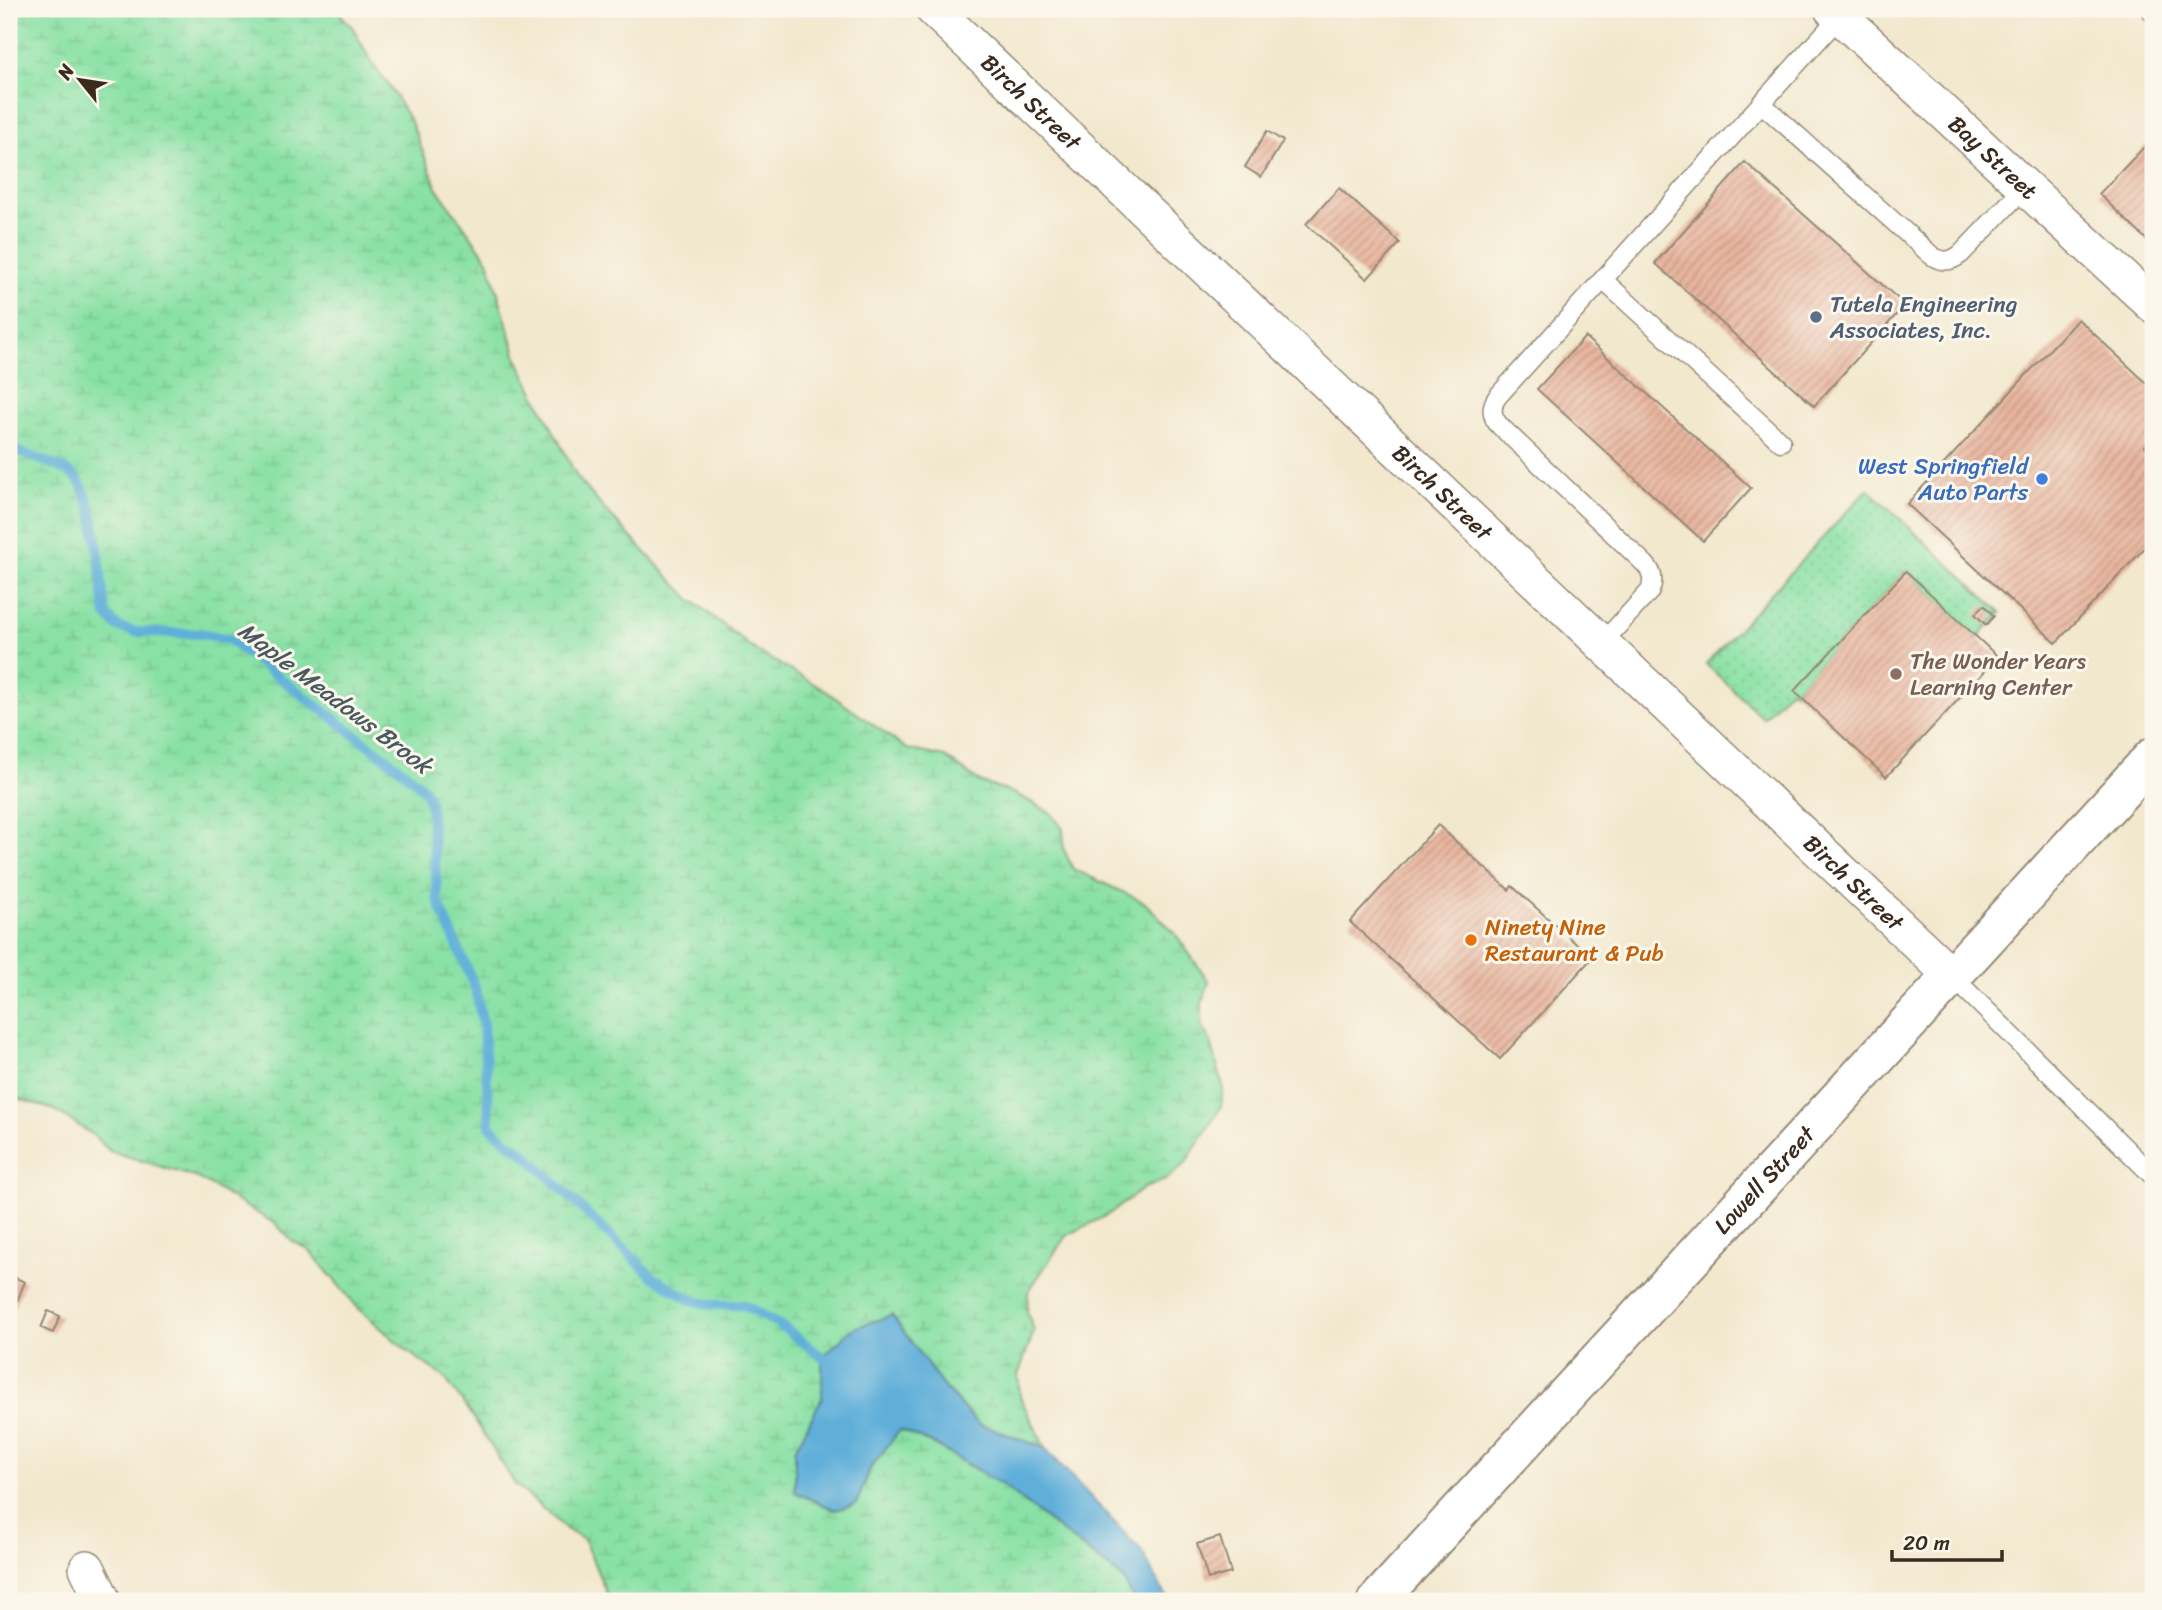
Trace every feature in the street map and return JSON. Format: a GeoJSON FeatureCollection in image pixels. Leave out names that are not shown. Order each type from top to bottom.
{"type":"FeatureCollection","features":[{"type":"Feature","properties":{"kind":"main road","name":"Lowell Street"},"geometry":{"type":"LineString","coordinates":[[1377,1601],[2153,757]]}},
{"type":"Feature","properties":{"kind":"street","name":"Birch Street"},"geometry":{"type":"LineString","coordinates":[[933,9],[1952,975]]}},
{"type":"Feature","properties":{"kind":"street","name":"Bay Street"},"geometry":{"type":"LineString","coordinates":[[1836,12],[2153,305]]}},
{"type":"Feature","properties":{"kind":"street"},"geometry":{"type":"LineString","coordinates":[[87,1569],[103,1601]]}},
{"type":"Feature","properties":{"kind":"lane"},"geometry":{"type":"LineString","coordinates":[[2150,9],[2153,13]]}},
{"type":"Feature","properties":{"kind":"lane"},"geometry":{"type":"LineString","coordinates":[[1602,643],[1650,591],[1653,582],[1651,572],[1500,426],[1493,414],[1493,404],[1761,103],[1836,12]]}},
{"type":"Feature","properties":{"kind":"lane"},"geometry":{"type":"LineString","coordinates":[[1761,103],[1939,260],[1949,261],[1961,254],[2025,187]]}},
{"type":"Feature","properties":{"kind":"lane"},"geometry":{"type":"LineString","coordinates":[[1603,280],[1781,442]]}},
{"type":"Feature","properties":{"kind":"lane"},"geometry":{"type":"LineString","coordinates":[[1952,975],[2153,1176]]}},
{"type":"Feature","properties":{"kind":"green space"},"geometry":{"type":"Polygon","coordinates":[[[9,9],[336,9],[353,28],[372,64],[386,81],[411,122],[438,190],[488,260],[518,361],[577,477],[604,509],[689,598],[755,650],[823,689],[907,749],[945,757],[980,782],[1016,794],[1051,813],[1063,829],[1064,850],[1073,869],[1144,902],[1174,932],[1209,982],[1202,1002],[1202,1025],[1211,1043],[1223,1086],[1221,1107],[1184,1165],[1165,1180],[1144,1188],[1109,1214],[1066,1236],[1028,1292],[1027,1312],[1034,1331],[1018,1375],[1020,1397],[1045,1448],[978,1424],[943,1386],[823,1357],[822,1398],[795,1450],[795,1492],[835,1510],[856,1504],[871,1467],[900,1430],[929,1442],[1002,1485],[1122,1578],[1135,1601],[610,1601],[584,1540],[566,1529],[515,1484],[470,1412],[444,1377],[407,1351],[358,1308],[310,1251],[291,1240],[277,1225],[198,1178],[110,1151],[93,1135],[55,1110],[9,1096],[9,9]]]}},
{"type":"Feature","properties":{"kind":"green space"},"geometry":{"type":"Polygon","coordinates":[[[1868,489],[2001,613],[1977,638],[1906,571],[1794,691],[1790,689],[1763,718],[1706,664],[1868,489]]]}},
{"type":"Feature","properties":{"kind":"water"},"geometry":{"type":"Polygon","coordinates":[[[892,1315],[943,1386],[978,1424],[1045,1448],[1142,1552],[1163,1592],[1172,1601],[1135,1601],[1122,1578],[1002,1485],[930,1442],[900,1430],[871,1467],[856,1504],[835,1510],[795,1492],[795,1450],[822,1398],[822,1357],[854,1328],[892,1315]]]}},
{"type":"Feature","properties":{"kind":"building"},"geometry":{"type":"Polygon","coordinates":[[[1267,131],[1283,141],[1261,177],[1245,167],[1267,131]]]}},
{"type":"Feature","properties":{"kind":"building"},"geometry":{"type":"Polygon","coordinates":[[[2148,143],[2153,148],[2153,246],[2099,194],[2148,143]]]}},
{"type":"Feature","properties":{"kind":"building"},"geometry":{"type":"Polygon","coordinates":[[[1745,162],[1905,305],[1814,406],[1655,263],[1745,162]]]}},
{"type":"Feature","properties":{"kind":"building"},"geometry":{"type":"Polygon","coordinates":[[[1339,188],[1400,243],[1367,279],[1306,224],[1339,188]]]}},
{"type":"Feature","properties":{"kind":"building","name":"West Springfield Auto Parts"},"geometry":{"type":"Polygon","coordinates":[[[2078,319],[2153,389],[2153,437],[2145,446],[2153,454],[2153,539],[2056,643],[1907,504],[2078,319]]]}},
{"type":"Feature","properties":{"kind":"building"},"geometry":{"type":"Polygon","coordinates":[[[1585,337],[1751,488],[1703,541],[1537,389],[1585,337]]]}},
{"type":"Feature","properties":{"kind":"building","name":"The Wonder Years Learning Center"},"geometry":{"type":"Polygon","coordinates":[[[1906,571],[1998,657],[1886,777],[1794,691],[1906,571]]]}},
{"type":"Feature","properties":{"kind":"building"},"geometry":{"type":"Polygon","coordinates":[[[1984,605],[1994,616],[1986,625],[1975,614],[1984,605]]]}},
{"type":"Feature","properties":{"kind":"building","name":"Ninety Nine Restaurant & Pub"},"geometry":{"type":"Polygon","coordinates":[[[1438,825],[1509,890],[1512,886],[1592,958],[1500,1059],[1350,922],[1438,825]]]}},
{"type":"Feature","properties":{"kind":"building"},"geometry":{"type":"Polygon","coordinates":[[[9,1275],[25,1282],[9,1320],[9,1275]]]}},
{"type":"Feature","properties":{"kind":"building"},"geometry":{"type":"Polygon","coordinates":[[[48,1311],[60,1316],[53,1333],[41,1328],[48,1311]]]}},
{"type":"Feature","properties":{"kind":"building"},"geometry":{"type":"Polygon","coordinates":[[[1220,1537],[1231,1573],[1208,1579],[1197,1544],[1220,1537]]]}},
{"type":"Feature","properties":{"kind":"waterway","name":"Maple Meadows Brook"},"geometry":{"type":"LineString","coordinates":[[9,448],[62,468],[79,482],[87,497],[92,516],[106,615],[118,627],[135,632],[204,634],[228,639],[424,789],[430,803],[438,901],[475,987],[483,1025],[490,1126],[523,1152],[653,1277],[691,1300],[712,1305],[744,1305],[786,1329],[822,1357],[834,1361]]}},
{"type":"Feature","properties":{"kind":"place","name":"Tutela Engineering Associates, Inc."},"geometry":{"type":"Point","coordinates":[1816,317]}},
{"type":"Feature","properties":{"kind":"place","name":"West Springfield Auto Parts"},"geometry":{"type":"Point","coordinates":[2042,479]}},
{"type":"Feature","properties":{"kind":"place","name":"The Wonder Years Learning Center"},"geometry":{"type":"Point","coordinates":[1896,674]}},
{"type":"Feature","properties":{"kind":"place","name":"Ninety Nine Restaurant & Pub"},"geometry":{"type":"Point","coordinates":[1471,940]}}]}
